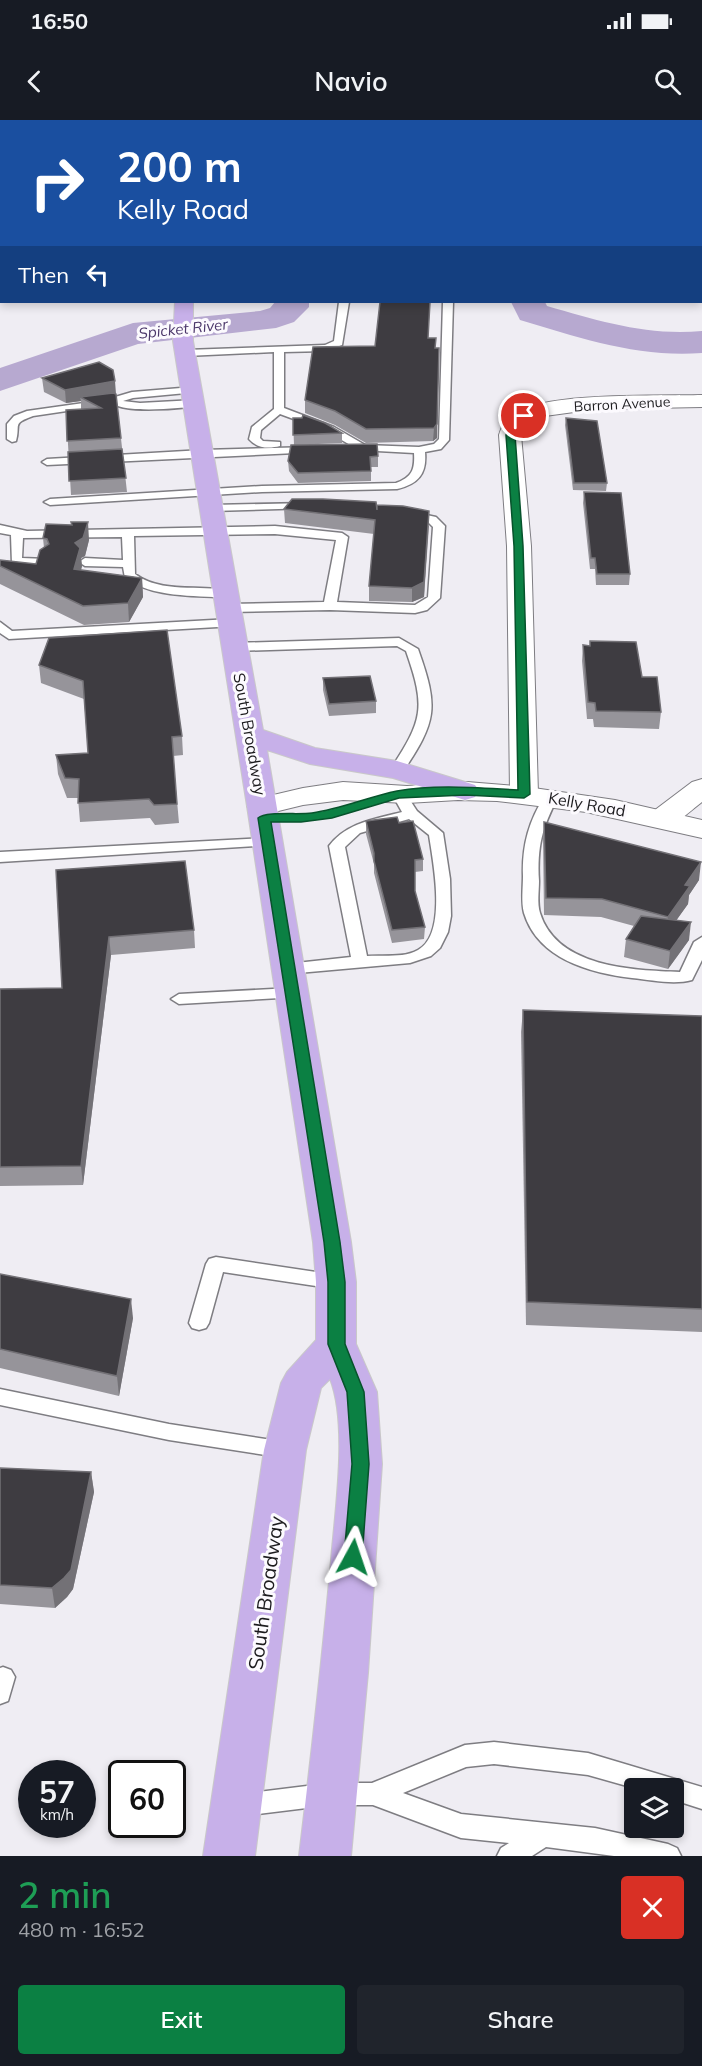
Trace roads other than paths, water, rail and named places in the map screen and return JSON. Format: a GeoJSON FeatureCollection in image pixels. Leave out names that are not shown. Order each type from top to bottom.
{"type":"FeatureCollection","features":[{"type":"Feature","properties":{"kind":"main road","name":"South Broadway"},"geometry":{"type":"LineString","coordinates":[[184,303],[183,339],[265,822],[332,1242],[336,1282],[336,1344],[356,1392],[361,1464],[352,1794],[325,1856]]}},
{"type":"Feature","properties":{"kind":"main road"},"geometry":{"type":"LineString","coordinates":[[250,735],[402,793]]}},
{"type":"Feature","properties":{"kind":"main road","name":"South Broadway"},"geometry":{"type":"LineString","coordinates":[[230,1856],[285,1450],[302,1383],[336,1344]]}},
{"type":"Feature","properties":{"kind":"street","name":"Barron Avenue"},"geometry":{"type":"LineString","coordinates":[[537,796],[510,435],[513,425],[524,416],[542,410],[596,403],[702,401]]}},
{"type":"Feature","properties":{"kind":"street"},"geometry":{"type":"LineString","coordinates":[[661,819],[702,788]]}},
{"type":"Feature","properties":{"kind":"street","name":"Kelly Road"},"geometry":{"type":"LineString","coordinates":[[265,822],[332,814],[402,793],[465,791],[537,796],[702,829]]}},
{"type":"Feature","properties":{"kind":"lane"},"geometry":{"type":"LineString","coordinates":[[183,339],[279,349],[326,348],[339,343],[344,303]]}},
{"type":"Feature","properties":{"kind":"lane"},"geometry":{"type":"LineString","coordinates":[[279,410],[256,429],[255,442],[419,450],[437,447],[444,440],[448,303]]}},
{"type":"Feature","properties":{"kind":"lane"},"geometry":{"type":"LineString","coordinates":[[279,349],[279,410]]}},
{"type":"Feature","properties":{"kind":"lane"},"geometry":{"type":"LineString","coordinates":[[12,439],[11,426],[18,418],[31,413],[106,403],[140,406],[194,397]]}},
{"type":"Feature","properties":{"kind":"lane"},"geometry":{"type":"LineString","coordinates":[[279,410],[330,429],[338,446]]}},
{"type":"Feature","properties":{"kind":"lane"},"geometry":{"type":"LineString","coordinates":[[47,462],[338,446]]}},
{"type":"Feature","properties":{"kind":"lane"},"geometry":{"type":"LineString","coordinates":[[0,529],[17,534],[128,533],[212,511],[262,489],[397,486],[406,484],[419,472],[422,466],[419,450]]}},
{"type":"Feature","properties":{"kind":"lane"},"geometry":{"type":"LineString","coordinates":[[50,502],[212,511],[262,506],[323,507]]}},
{"type":"Feature","properties":{"kind":"lane"},"geometry":{"type":"LineString","coordinates":[[212,511],[275,530],[343,532],[330,606]]}},
{"type":"Feature","properties":{"kind":"lane"},"geometry":{"type":"LineString","coordinates":[[0,626],[9,635],[230,618],[330,606],[415,609],[430,603],[434,598],[439,526],[432,519],[400,513]]}},
{"type":"Feature","properties":{"kind":"lane"},"geometry":{"type":"LineString","coordinates":[[128,533],[129,575],[142,584],[230,618],[399,642],[412,650],[425,687],[427,717],[402,793],[347,835],[337,846],[360,961]]}},
{"type":"Feature","properties":{"kind":"lane"},"geometry":{"type":"LineString","coordinates":[[17,534],[16,561],[43,562]]}},
{"type":"Feature","properties":{"kind":"lane"},"geometry":{"type":"LineString","coordinates":[[85,562],[129,564]]}},
{"type":"Feature","properties":{"kind":"lane"},"geometry":{"type":"LineString","coordinates":[[179,999],[289,981],[360,961],[413,957],[431,949],[440,936],[442,927],[444,888],[436,833],[402,793]]}},
{"type":"Feature","properties":{"kind":"lane"},"geometry":{"type":"LineString","coordinates":[[537,796],[541,827],[530,846],[532,914],[540,931],[555,948],[582,961],[613,971],[694,977],[702,942]]}},
{"type":"Feature","properties":{"kind":"lane"},"geometry":{"type":"LineString","coordinates":[[0,857],[265,822]]}},
{"type":"Feature","properties":{"kind":"lane"},"geometry":{"type":"LineString","coordinates":[[200,1323],[216,1264],[336,1282]]}},
{"type":"Feature","properties":{"kind":"lane"},"geometry":{"type":"LineString","coordinates":[[0,1397],[169,1432],[285,1450]]}},
{"type":"Feature","properties":{"kind":"lane"},"geometry":{"type":"LineString","coordinates":[[235,1806],[352,1794],[465,1756],[494,1753],[588,1764],[638,1778]]}},
{"type":"Feature","properties":{"kind":"lane"},"geometry":{"type":"LineString","coordinates":[[684,1792],[702,1798]]}},
{"type":"Feature","properties":{"kind":"lane"},"geometry":{"type":"LineString","coordinates":[[352,1794],[461,1826],[595,1840],[668,1856]]}},
{"type":"Feature","properties":{"kind":"lane"},"geometry":{"type":"LineString","coordinates":[[510,1856],[544,1834]]}},
{"type":"Feature","properties":{"kind":"waterway","name":"Spicket River"},"geometry":{"type":"LineString","coordinates":[[0,380],[133,334],[264,321],[282,315],[292,307],[292,303]]}},
{"type":"Feature","properties":{"kind":"waterway","name":"Spicket River"},"geometry":{"type":"LineString","coordinates":[[528,303],[532,313],[637,341],[681,344],[702,342]]}}]}
